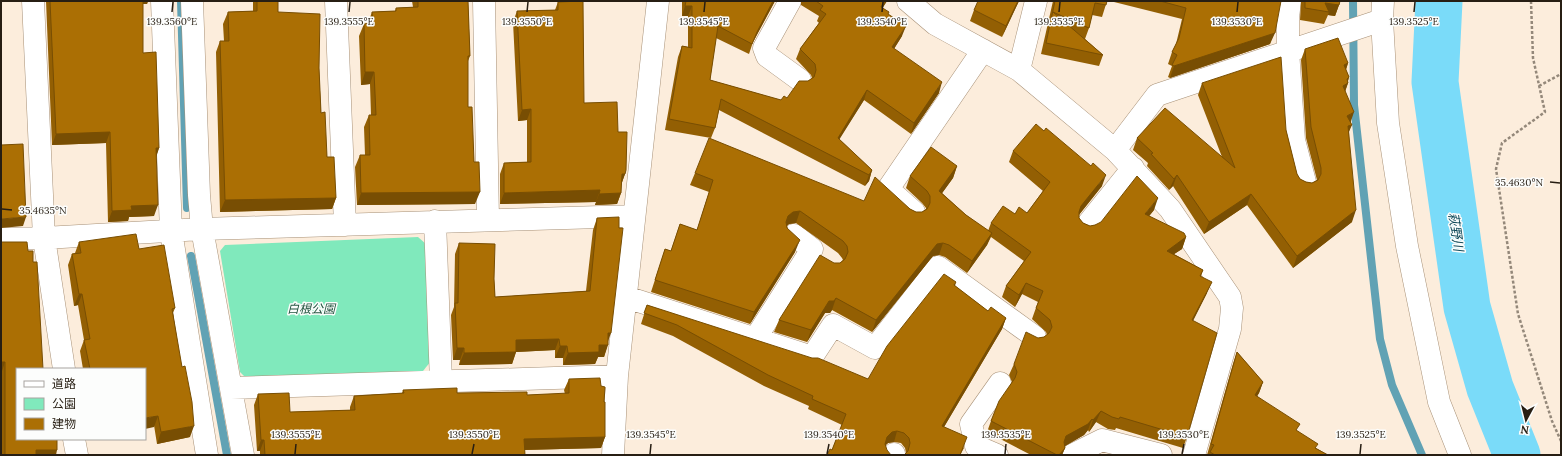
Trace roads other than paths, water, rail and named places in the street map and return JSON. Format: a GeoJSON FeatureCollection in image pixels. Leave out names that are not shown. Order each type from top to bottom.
{"type":"FeatureCollection","features":[{"type":"Feature","properties":{"kind":"street"},"geometry":{"type":"LineString","coordinates":[[33,1],[44,238],[64,368]]}},
{"type":"Feature","properties":{"kind":"street"},"geometry":{"type":"LineString","coordinates":[[162,1],[171,231],[207,455]]}},
{"type":"Feature","properties":{"kind":"street"},"geometry":{"type":"LineString","coordinates":[[192,1],[199,195],[202,229],[243,455]]}},
{"type":"Feature","properties":{"kind":"street"},"geometry":{"type":"LineString","coordinates":[[336,1],[345,225]]}},
{"type":"Feature","properties":{"kind":"street"},"geometry":{"type":"LineString","coordinates":[[484,1],[488,220]]}},
{"type":"Feature","properties":{"kind":"street"},"geometry":{"type":"LineString","coordinates":[[613,455],[618,376],[658,1]]}},
{"type":"Feature","properties":{"kind":"street"},"geometry":{"type":"LineString","coordinates":[[790,1],[764,48],[767,56],[800,80]]}},
{"type":"Feature","properties":{"kind":"street"},"geometry":{"type":"LineString","coordinates":[[908,1],[935,24],[1019,70],[1114,150],[1133,168],[1170,209],[1230,297],[1232,308],[1230,329],[1194,455]]}},
{"type":"Feature","properties":{"kind":"street"},"geometry":{"type":"LineString","coordinates":[[1019,70],[1036,1]]}},
{"type":"Feature","properties":{"kind":"street"},"geometry":{"type":"LineString","coordinates":[[1290,1],[1288,18],[1288,50],[1294,140],[1305,182]]}},
{"type":"Feature","properties":{"kind":"street"},"geometry":{"type":"LineString","coordinates":[[1114,150],[1157,95],[1342,32],[1376,16],[1388,123],[1407,246],[1439,402],[1460,455]]}},
{"type":"Feature","properties":{"kind":"street"},"geometry":{"type":"LineString","coordinates":[[914,212],[888,189],[984,50]]}},
{"type":"Feature","properties":{"kind":"street"},"geometry":{"type":"LineString","coordinates":[[1086,225],[1133,168]]}},
{"type":"Feature","properties":{"kind":"street"},"geometry":{"type":"LineString","coordinates":[[1,239],[202,229],[634,216]]}},
{"type":"Feature","properties":{"kind":"street"},"geometry":{"type":"LineString","coordinates":[[435,221],[441,382]]}},
{"type":"Feature","properties":{"kind":"street"},"geometry":{"type":"LineString","coordinates":[[794,235],[831,264]]}},
{"type":"Feature","properties":{"kind":"street"},"geometry":{"type":"LineString","coordinates":[[755,339],[812,250]]}},
{"type":"Feature","properties":{"kind":"street"},"geometry":{"type":"LineString","coordinates":[[626,297],[812,357],[833,325],[875,348],[938,268],[1035,337]]}},
{"type":"Feature","properties":{"kind":"street"},"geometry":{"type":"LineString","coordinates":[[231,388],[618,376]]}},
{"type":"Feature","properties":{"kind":"street"},"geometry":{"type":"LineString","coordinates":[[997,455],[976,446],[971,424],[1000,383]]}},
{"type":"Feature","properties":{"kind":"street"},"geometry":{"type":"LineString","coordinates":[[74,440],[77,455]]}},
{"type":"Feature","properties":{"kind":"street"},"geometry":{"type":"LineString","coordinates":[[1072,455],[1102,440],[1161,455]]}},
{"type":"Feature","properties":{"kind":"waterway"},"geometry":{"type":"LineString","coordinates":[[181,1],[187,208]]}},
{"type":"Feature","properties":{"kind":"waterway"},"geometry":{"type":"LineString","coordinates":[[1353,1],[1354,105],[1380,339],[1392,385],[1422,455]]}},
{"type":"Feature","properties":{"kind":"waterway","name":"萩野川"},"geometry":{"type":"LineString","coordinates":[[1439,1],[1435,82],[1467,307],[1490,388],[1517,455]]}},
{"type":"Feature","properties":{"kind":"waterway"},"geometry":{"type":"LineString","coordinates":[[191,256],[227,455]]}},
{"type":"Feature","properties":{"kind":"park label","name":"白根公園"},"geometry":{"type":"Point","coordinates":[311,308]}}]}
